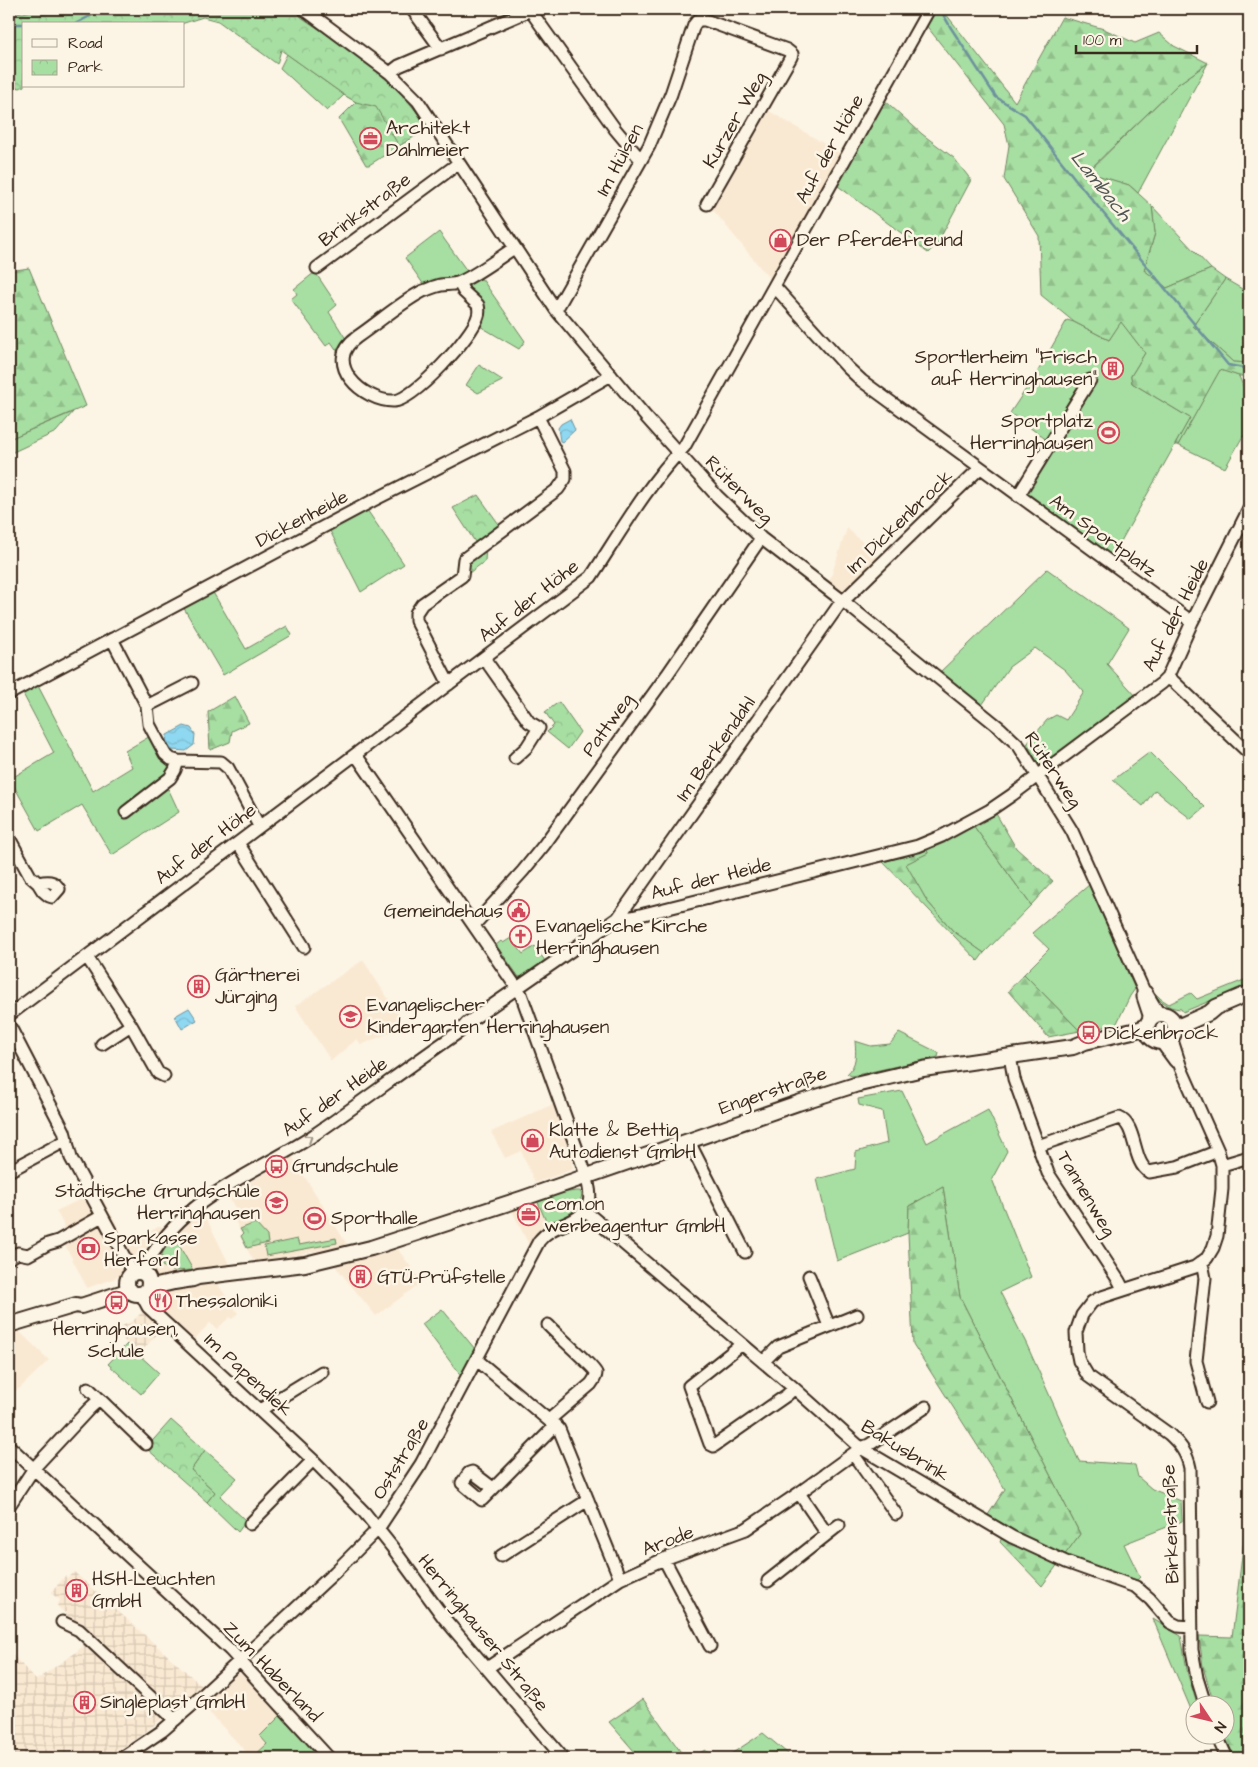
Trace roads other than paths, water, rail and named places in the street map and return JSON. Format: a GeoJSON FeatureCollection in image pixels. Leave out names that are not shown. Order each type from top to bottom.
{"type":"FeatureCollection","features":[{"type":"Feature","properties":{"kind":"main road","name":"Engerstraße"},"geometry":{"type":"LineString","coordinates":[[9,1325],[76,1305],[80,1302],[139,1283],[193,1280],[198,1277],[304,1264],[349,1254],[434,1228],[688,1140],[862,1083],[923,1068],[1079,1046],[1084,1042],[1137,1030],[1161,1028],[1208,1013],[1216,1007],[1249,993]]}},
{"type":"Feature","properties":{"kind":"street","name":"Rüterweg"},"geometry":{"type":"LineString","coordinates":[[304,9],[390,73],[418,101],[556,310],[678,453],[730,509],[761,538],[843,601],[1011,737],[1019,746],[1072,831],[1143,989],[1154,1003],[1161,1028]]}},
{"type":"Feature","properties":{"kind":"street"},"geometry":{"type":"LineString","coordinates":[[412,9],[440,49]]}},
{"type":"Feature","properties":{"kind":"street","name":"Auf der Höhe"},"geometry":{"type":"LineString","coordinates":[[9,1015],[587,580],[652,486],[684,447],[929,9]]}},
{"type":"Feature","properties":{"kind":"street"},"geometry":{"type":"LineString","coordinates":[[390,73],[399,66],[531,10],[616,129],[641,160]]}},
{"type":"Feature","properties":{"kind":"street","name":"Im Hülsen"},"geometry":{"type":"LineString","coordinates":[[556,310],[653,139],[671,94],[694,25],[698,20],[787,50],[792,54]]}},
{"type":"Feature","properties":{"kind":"street","name":"Kurzer Weg"},"geometry":{"type":"LineString","coordinates":[[707,204],[792,54]]}},
{"type":"Feature","properties":{"kind":"street","name":"Brinkstraße"},"geometry":{"type":"LineString","coordinates":[[317,268],[459,164]]}},
{"type":"Feature","properties":{"kind":"street"},"geometry":{"type":"LineString","coordinates":[[459,283],[464,292],[478,305],[476,322],[457,349],[412,392],[405,398],[397,400],[380,399],[353,383],[348,377],[344,363],[344,354],[352,340],[421,293],[440,285],[459,283],[514,248]]}},
{"type":"Feature","properties":{"kind":"street","name":"Am Sportplatz"},"geometry":{"type":"LineString","coordinates":[[774,286],[862,381],[1192,622]]}},
{"type":"Feature","properties":{"kind":"street","name":"Dickenheide"},"geometry":{"type":"LineString","coordinates":[[9,694],[374,500],[538,417],[611,375]]}},
{"type":"Feature","properties":{"kind":"street"},"geometry":{"type":"LineString","coordinates":[[1018,496],[1090,380]]}},
{"type":"Feature","properties":{"kind":"street"},"geometry":{"type":"LineString","coordinates":[[449,684],[416,620],[416,612],[422,604],[462,576],[464,559],[558,489],[565,479],[564,472],[538,417]]}},
{"type":"Feature","properties":{"kind":"street","name":"Im Dickenbrock"},"geometry":{"type":"LineString","coordinates":[[843,601],[980,468]]}},
{"type":"Feature","properties":{"kind":"street","name":"Auf der Heide"},"geometry":{"type":"LineString","coordinates":[[139,1283],[161,1244],[198,1205],[338,1119],[618,918],[632,917],[918,846],[950,832],[990,810],[1167,678],[1192,622],[1249,509]]}},
{"type":"Feature","properties":{"kind":"street","name":"Pattweg"},"geometry":{"type":"LineString","coordinates":[[474,926],[544,845],[667,675],[761,538]]}},
{"type":"Feature","properties":{"kind":"street","name":"Im Berkendahl"},"geometry":{"type":"LineString","coordinates":[[618,918],[843,601]]}},
{"type":"Feature","properties":{"kind":"street"},"geometry":{"type":"LineString","coordinates":[[112,639],[147,706],[149,724],[165,754],[171,759],[221,762],[225,765],[259,826]]}},
{"type":"Feature","properties":{"kind":"street"},"geometry":{"type":"LineString","coordinates":[[484,658],[529,722],[539,728],[527,747],[515,758]]}},
{"type":"Feature","properties":{"kind":"street"},"geometry":{"type":"LineString","coordinates":[[1167,678],[1174,682],[1249,753]]}},
{"type":"Feature","properties":{"kind":"street"},"geometry":{"type":"LineString","coordinates":[[147,706],[192,683]]}},
{"type":"Feature","properties":{"kind":"street"},"geometry":{"type":"LineString","coordinates":[[356,755],[518,988],[586,1176],[591,1198],[585,1211]]}},
{"type":"Feature","properties":{"kind":"street"},"geometry":{"type":"LineString","coordinates":[[126,812],[170,778],[176,770],[178,760]]}},
{"type":"Feature","properties":{"kind":"street"},"geometry":{"type":"LineString","coordinates":[[9,838],[30,876],[38,883]]}},
{"type":"Feature","properties":{"kind":"street"},"geometry":{"type":"LineString","coordinates":[[238,843],[304,947]]}},
{"type":"Feature","properties":{"kind":"street"},"geometry":{"type":"LineString","coordinates":[[86,957],[131,1025],[158,1072],[164,1076]]}},
{"type":"Feature","properties":{"kind":"street","name":"Im Papendiek"},"geometry":{"type":"LineString","coordinates":[[9,1024],[67,1140],[71,1158],[139,1283],[148,1307],[313,1460],[378,1529]]}},
{"type":"Feature","properties":{"kind":"street"},"geometry":{"type":"LineString","coordinates":[[102,1044],[131,1025]]}},
{"type":"Feature","properties":{"kind":"street"},"geometry":{"type":"LineString","coordinates":[[1161,1028],[1218,1151],[1222,1165],[1223,1175],[1217,1236],[1211,1253],[1202,1263],[1206,1278],[1196,1361],[1207,1402]]}},
{"type":"Feature","properties":{"kind":"street","name":"Tannenweg"},"geometry":{"type":"LineString","coordinates":[[1010,1056],[1014,1079],[1048,1173],[1123,1289]]}},
{"type":"Feature","properties":{"kind":"street"},"geometry":{"type":"LineString","coordinates":[[1038,1146],[1119,1118],[1126,1122],[1142,1166],[1149,1172],[1177,1167],[1218,1151]]}},
{"type":"Feature","properties":{"kind":"street"},"geometry":{"type":"LineString","coordinates":[[9,1171],[67,1140]]}},
{"type":"Feature","properties":{"kind":"street"},"geometry":{"type":"LineString","coordinates":[[688,1140],[745,1252]]}},
{"type":"Feature","properties":{"kind":"street"},"geometry":{"type":"LineString","coordinates":[[1222,1165],[1249,1157]]}},
{"type":"Feature","properties":{"kind":"street","name":"Bakusbrink"},"geometry":{"type":"LineString","coordinates":[[585,1211],[794,1388],[857,1451],[1019,1541],[1066,1562],[1136,1587],[1150,1599],[1170,1622],[1178,1626],[1191,1627]]}},
{"type":"Feature","properties":{"kind":"street","name":"Oststraße"},"geometry":{"type":"LineString","coordinates":[[122,1758],[147,1742],[175,1720],[335,1572],[378,1529],[421,1464],[538,1241],[546,1233],[572,1221],[585,1211]]}},
{"type":"Feature","properties":{"kind":"street"},"geometry":{"type":"LineString","coordinates":[[9,1258],[18,1253],[28,1255],[48,1244],[58,1241],[102,1216]]}},
{"type":"Feature","properties":{"kind":"street","name":"Birkenstraße"},"geometry":{"type":"LineString","coordinates":[[1202,1263],[1182,1272],[1099,1298],[1086,1309],[1078,1323],[1076,1340],[1079,1361],[1088,1376],[1169,1434],[1179,1443],[1188,1459],[1190,1468],[1191,1627],[1193,1659],[1202,1694]]}},
{"type":"Feature","properties":{"kind":"street"},"geometry":{"type":"LineString","coordinates":[[809,1276],[829,1326]]}},
{"type":"Feature","properties":{"kind":"street"},"geometry":{"type":"LineString","coordinates":[[763,1362],[778,1347],[857,1315]]}},
{"type":"Feature","properties":{"kind":"street"},"geometry":{"type":"LineString","coordinates":[[493,1488],[553,1422],[592,1384],[595,1378],[596,1373],[591,1365],[548,1325]]}},
{"type":"Feature","properties":{"kind":"street"},"geometry":{"type":"LineString","coordinates":[[742,1344],[689,1386],[708,1441],[714,1446],[787,1395],[794,1388]]}},
{"type":"Feature","properties":{"kind":"street"},"geometry":{"type":"LineString","coordinates":[[476,1360],[560,1429],[620,1579]]}},
{"type":"Feature","properties":{"kind":"street"},"geometry":{"type":"LineString","coordinates":[[260,1410],[322,1372]]}},
{"type":"Feature","properties":{"kind":"street"},"geometry":{"type":"LineString","coordinates":[[88,1388],[146,1444]]}},
{"type":"Feature","properties":{"kind":"street"},"geometry":{"type":"LineString","coordinates":[[9,1506],[34,1468],[89,1408],[100,1399]]}},
{"type":"Feature","properties":{"kind":"street","name":"Arode"},"geometry":{"type":"LineString","coordinates":[[487,1668],[620,1579],[664,1559],[734,1535],[746,1529],[857,1451],[926,1407]]}},
{"type":"Feature","properties":{"kind":"street","name":"Zum Haberland"},"geometry":{"type":"LineString","coordinates":[[9,1446],[240,1661],[330,1758]]}},
{"type":"Feature","properties":{"kind":"street"},"geometry":{"type":"LineString","coordinates":[[857,1451],[896,1514]]}},
{"type":"Feature","properties":{"kind":"street"},"geometry":{"type":"LineString","coordinates":[[250,1524],[313,1460]]}},
{"type":"Feature","properties":{"kind":"street"},"geometry":{"type":"LineString","coordinates":[[799,1493],[827,1534]]}},
{"type":"Feature","properties":{"kind":"street"},"geometry":{"type":"LineString","coordinates":[[501,1556],[588,1500]]}},
{"type":"Feature","properties":{"kind":"street"},"geometry":{"type":"LineString","coordinates":[[768,1581],[839,1524]]}},
{"type":"Feature","properties":{"kind":"street","name":"Herringhauser Straße"},"geometry":{"type":"LineString","coordinates":[[378,1529],[438,1611],[563,1758]]}},
{"type":"Feature","properties":{"kind":"street"},"geometry":{"type":"LineString","coordinates":[[664,1559],[710,1646]]}},
{"type":"Feature","properties":{"kind":"street"},"geometry":{"type":"LineString","coordinates":[[62,1622],[79,1630],[175,1720]]}},
{"type":"Feature","properties":{"kind":"street"},"geometry":{"type":"LineString","coordinates":[[1217,1744],[1219,1758]]}},
{"type":"Feature","properties":{"kind":"street"},"geometry":{"type":"LineString","coordinates":[[1220,1744],[1227,1758]]}},
{"type":"Feature","properties":{"kind":"water"},"geometry":{"type":"Polygon","coordinates":[[[570,419],[575,430],[562,442],[560,441],[558,428],[570,419]]]}},
{"type":"Feature","properties":{"kind":"water"},"geometry":{"type":"Polygon","coordinates":[[[184,726],[191,728],[195,734],[194,745],[186,751],[172,750],[166,743],[167,735],[184,726]]]}},
{"type":"Feature","properties":{"kind":"water"},"geometry":{"type":"Polygon","coordinates":[[[189,1008],[197,1020],[182,1029],[175,1016],[189,1008]]]}},
{"type":"Feature","properties":{"kind":"waterway","name":"Lambach"},"geometry":{"type":"LineString","coordinates":[[79,22],[103,9]]}},
{"type":"Feature","properties":{"kind":"waterway","name":"Lambach"},"geometry":{"type":"LineString","coordinates":[[940,9],[996,97],[1025,115],[1228,365],[1249,369]]}},
{"type":"Feature","properties":{"kind":"waterway","name":"Lambach"},"geometry":{"type":"LineString","coordinates":[[9,24],[22,24]]}},
{"type":"Feature","properties":{"kind":"place","name":"Architekt Dahlmeier"},"geometry":{"type":"Point","coordinates":[370,139]}},
{"type":"Feature","properties":{"kind":"place","name":"Der Pferdefreund"},"geometry":{"type":"Point","coordinates":[781,240]}},
{"type":"Feature","properties":{"kind":"place","name":"Sportlerheim \"Frisch auf Herringhausen\""},"geometry":{"type":"Point","coordinates":[1113,368]}},
{"type":"Feature","properties":{"kind":"place","name":"Sportplatz Herringhausen"},"geometry":{"type":"Point","coordinates":[1109,432]}},
{"type":"Feature","properties":{"kind":"place","name":"Gemeindehaus"},"geometry":{"type":"Point","coordinates":[519,911]}},
{"type":"Feature","properties":{"kind":"place","name":"Evangelische Kirche Herringhausen"},"geometry":{"type":"Point","coordinates":[520,937]}},
{"type":"Feature","properties":{"kind":"place","name":"Gärtnerei Jürging"},"geometry":{"type":"Point","coordinates":[199,986]}},
{"type":"Feature","properties":{"kind":"place","name":"Evangelischer Kindergarten Herringhausen"},"geometry":{"type":"Point","coordinates":[351,1016]}},
{"type":"Feature","properties":{"kind":"place","name":"Dickenbrock"},"geometry":{"type":"Point","coordinates":[1088,1033]}},
{"type":"Feature","properties":{"kind":"place","name":"Klatte & Bettig Autodienst GmbH"},"geometry":{"type":"Point","coordinates":[533,1141]}},
{"type":"Feature","properties":{"kind":"place","name":"Grundschule"},"geometry":{"type":"Point","coordinates":[276,1166]}},
{"type":"Feature","properties":{"kind":"place","name":"Städtische Grundschule Herringhausen"},"geometry":{"type":"Point","coordinates":[276,1202]}},
{"type":"Feature","properties":{"kind":"place","name":"com.on werbeagentur GmbH"},"geometry":{"type":"Point","coordinates":[528,1215]}},
{"type":"Feature","properties":{"kind":"place","name":"Sporthalle"},"geometry":{"type":"Point","coordinates":[315,1218]}},
{"type":"Feature","properties":{"kind":"place","name":"Sparkasse Herford"},"geometry":{"type":"Point","coordinates":[88,1249]}},
{"type":"Feature","properties":{"kind":"place","name":"GTÜ-Prüfstelle"},"geometry":{"type":"Point","coordinates":[361,1277]}},
{"type":"Feature","properties":{"kind":"place","name":"Thessaloniki"},"geometry":{"type":"Point","coordinates":[160,1301]}},
{"type":"Feature","properties":{"kind":"place","name":"Herringhausen, Schule"},"geometry":{"type":"Point","coordinates":[116,1303]}},
{"type":"Feature","properties":{"kind":"place","name":"HSH-Leuchten GmbH"},"geometry":{"type":"Point","coordinates":[76,1590]}},
{"type":"Feature","properties":{"kind":"place","name":"Singleplast GmbH"},"geometry":{"type":"Point","coordinates":[84,1702]}}]}
